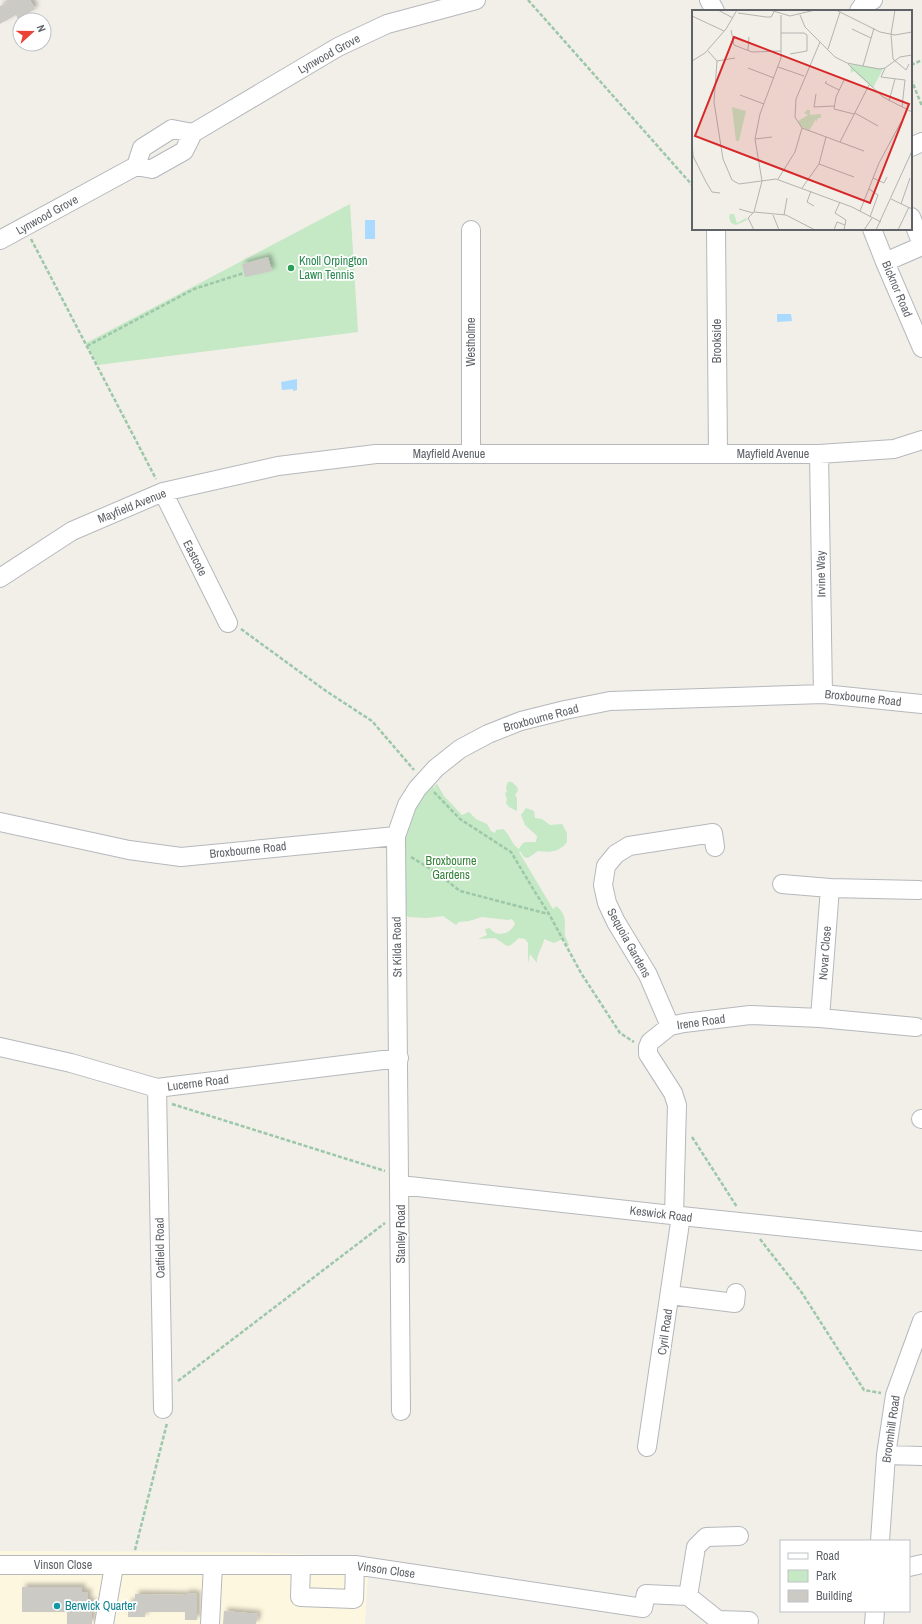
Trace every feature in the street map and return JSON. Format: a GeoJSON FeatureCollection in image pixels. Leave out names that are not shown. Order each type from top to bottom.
{"type":"FeatureCollection","features":[{"type":"Feature","properties":{"kind":"street","name":"Lynwood Grove"},"geometry":{"type":"LineString","coordinates":[[193,133],[338,47],[387,24],[476,0]]}},
{"type":"Feature","properties":{"kind":"street"},"geometry":{"type":"LineString","coordinates":[[709,0],[715,10]]}},
{"type":"Feature","properties":{"kind":"street"},"geometry":{"type":"LineString","coordinates":[[860,10],[863,5],[872,0]]}},
{"type":"Feature","properties":{"kind":"street"},"geometry":{"type":"LineString","coordinates":[[172,129],[193,133],[184,151],[178,155],[152,169],[136,166],[142,148],[172,129]]}},
{"type":"Feature","properties":{"kind":"street"},"geometry":{"type":"LineString","coordinates":[[912,147],[922,142]]}},
{"type":"Feature","properties":{"kind":"street","name":"Lynwood Grove"},"geometry":{"type":"LineString","coordinates":[[0,240],[136,166]]}},
{"type":"Feature","properties":{"kind":"street"},"geometry":{"type":"LineString","coordinates":[[885,262],[922,245],[912,220]]}},
{"type":"Feature","properties":{"kind":"street","name":"Westholme"},"geometry":{"type":"LineString","coordinates":[[470,230],[471,454]]}},
{"type":"Feature","properties":{"kind":"street","name":"Brookside"},"geometry":{"type":"LineString","coordinates":[[716,230],[718,454]]}},
{"type":"Feature","properties":{"kind":"street","name":"Bicknor Road"},"geometry":{"type":"LineString","coordinates":[[872,230],[885,262],[916,317],[922,348]]}},
{"type":"Feature","properties":{"kind":"street","name":"Mayfield Avenue"},"geometry":{"type":"LineString","coordinates":[[0,578],[72,532],[163,492],[278,466],[376,454],[819,454],[894,449],[922,440]]}},
{"type":"Feature","properties":{"kind":"street","name":"Irvine Way"},"geometry":{"type":"LineString","coordinates":[[819,454],[823,694]]}},
{"type":"Feature","properties":{"kind":"street","name":"Eastcote"},"geometry":{"type":"LineString","coordinates":[[163,492],[228,623]]}},
{"type":"Feature","properties":{"kind":"street","name":"Broxbourne Road"},"geometry":{"type":"LineString","coordinates":[[0,822],[129,850],[181,857],[396,836],[407,806],[423,781],[436,768],[460,749],[488,734],[521,721],[610,701],[823,694],[922,704]]}},
{"type":"Feature","properties":{"kind":"street","name":"Sequoia Gardens"},"geometry":{"type":"LineString","coordinates":[[670,1026],[648,975],[616,922],[607,902],[604,885],[606,866],[616,854],[629,846],[713,833],[715,847]]}},
{"type":"Feature","properties":{"kind":"street","name":"St Kilda Road"},"geometry":{"type":"LineString","coordinates":[[396,836],[399,1058]]}},
{"type":"Feature","properties":{"kind":"street"},"geometry":{"type":"LineString","coordinates":[[782,884],[856,890],[920,890]]}},
{"type":"Feature","properties":{"kind":"street","name":"Novar Close"},"geometry":{"type":"LineString","coordinates":[[820,1018],[830,888]]}},
{"type":"Feature","properties":{"kind":"street","name":"Irene Road"},"geometry":{"type":"LineString","coordinates":[[648,1047],[650,1042],[670,1026],[750,1015],[820,1018],[916,1027]]}},
{"type":"Feature","properties":{"kind":"street","name":"Lucerne Road"},"geometry":{"type":"LineString","coordinates":[[0,1047],[71,1063],[158,1094],[399,1058]]}},
{"type":"Feature","properties":{"kind":"street"},"geometry":{"type":"LineString","coordinates":[[648,1047],[648,1054],[673,1093],[677,1105],[678,1216]]}},
{"type":"Feature","properties":{"kind":"street","name":"Stanley Road"},"geometry":{"type":"LineString","coordinates":[[399,1058],[401,1411]]}},
{"type":"Feature","properties":{"kind":"street","name":"Oatfield Road"},"geometry":{"type":"LineString","coordinates":[[158,1094],[163,1401]]}},
{"type":"Feature","properties":{"kind":"street","name":"Keswick Road"},"geometry":{"type":"LineString","coordinates":[[400,1180],[678,1216],[922,1241]]}},
{"type":"Feature","properties":{"kind":"street","name":"Cyril Road"},"geometry":{"type":"LineString","coordinates":[[647,1447],[670,1296],[678,1216]]}},
{"type":"Feature","properties":{"kind":"street"},"geometry":{"type":"LineString","coordinates":[[670,1296],[735,1303],[736,1293]]}},
{"type":"Feature","properties":{"kind":"street","name":"Broomhill Road"},"geometry":{"type":"LineString","coordinates":[[880,1540],[886,1455],[895,1395],[922,1321]]}},
{"type":"Feature","properties":{"kind":"street"},"geometry":{"type":"LineString","coordinates":[[886,1455],[922,1456]]}},
{"type":"Feature","properties":{"kind":"street"},"geometry":{"type":"LineString","coordinates":[[739,1536],[706,1537],[696,1547],[688,1596],[718,1620],[749,1622]]}},
{"type":"Feature","properties":{"kind":"street"},"geometry":{"type":"LineString","coordinates":[[910,1567],[922,1564]]}},
{"type":"Feature","properties":{"kind":"street","name":"Vinson Close"},"geometry":{"type":"LineString","coordinates":[[0,1565],[355,1565],[643,1608],[646,1594],[688,1596]]}},
{"type":"Feature","properties":{"kind":"street"},"geometry":{"type":"LineString","coordinates":[[210,1624],[213,1565]]}},
{"type":"Feature","properties":{"kind":"street"},"geometry":{"type":"LineString","coordinates":[[301,1565],[300,1597],[354,1599],[355,1565]]}},
{"type":"Feature","properties":{"kind":"street"},"geometry":{"type":"LineString","coordinates":[[104,1624],[123,1566]]}},
{"type":"Feature","properties":{"kind":"street"},"geometry":{"type":"LineString","coordinates":[[874,1624],[875,1612]]}},
{"type":"Feature","properties":{"kind":"path"},"geometry":{"type":"LineString","coordinates":[[528,0],[692,185]]}},
{"type":"Feature","properties":{"kind":"path"},"geometry":{"type":"LineString","coordinates":[[912,65],[922,60]]}},
{"type":"Feature","properties":{"kind":"path"},"geometry":{"type":"LineString","coordinates":[[912,81],[922,106]]}},
{"type":"Feature","properties":{"kind":"path"},"geometry":{"type":"LineString","coordinates":[[24,226],[163,492]]}},
{"type":"Feature","properties":{"kind":"path"},"geometry":{"type":"LineString","coordinates":[[87,346],[194,289],[244,273]]}},
{"type":"Feature","properties":{"kind":"path"},"geometry":{"type":"LineString","coordinates":[[228,623],[241,629],[326,691],[372,721],[423,781],[460,819],[511,852],[549,914],[580,973],[620,1033],[631,1040],[648,1047]]}},
{"type":"Feature","properties":{"kind":"path"},"geometry":{"type":"LineString","coordinates":[[409,856],[426,865],[460,891],[549,914]]}},
{"type":"Feature","properties":{"kind":"path"},"geometry":{"type":"LineString","coordinates":[[158,1094],[400,1180]]}},
{"type":"Feature","properties":{"kind":"path"},"geometry":{"type":"LineString","coordinates":[[677,1116],[748,1224],[802,1293],[864,1390]]}},
{"type":"Feature","properties":{"kind":"path"},"geometry":{"type":"LineString","coordinates":[[123,1566],[167,1423],[163,1401],[401,1212]]}},
{"type":"Feature","properties":{"kind":"shaded area"},"geometry":{"type":"Polygon","coordinates":[[[0,1551],[246,1552],[369,1557],[365,1624],[0,1624],[0,1551]]]}},
{"type":"Feature","properties":{"kind":"green space","name":"Knoll Orpington Lawn Tennis"},"geometry":{"type":"Polygon","coordinates":[[[350,204],[358,332],[98,365],[86,343],[350,204]]]}},
{"type":"Feature","properties":{"kind":"green space","name":"Broxbourne Gardens"},"geometry":{"type":"Polygon","coordinates":[[[429,782],[439,793],[434,786],[437,784],[444,796],[462,815],[469,812],[476,819],[487,824],[491,831],[495,833],[496,830],[503,829],[519,849],[522,844],[526,842],[536,842],[537,836],[525,825],[521,815],[526,808],[534,811],[535,818],[542,819],[550,825],[562,824],[567,833],[567,842],[558,850],[550,852],[538,851],[528,858],[524,857],[520,851],[519,852],[553,909],[556,906],[560,909],[564,916],[565,936],[569,945],[567,946],[563,939],[554,943],[544,939],[537,963],[530,954],[528,964],[528,943],[525,939],[519,938],[511,945],[507,946],[495,938],[478,939],[487,935],[485,929],[490,928],[496,933],[500,934],[511,930],[515,923],[512,919],[508,920],[482,917],[459,922],[456,925],[443,916],[427,918],[409,917],[403,914],[402,873],[406,825],[429,782]]]}},
{"type":"Feature","properties":{"kind":"green space"},"geometry":{"type":"Polygon","coordinates":[[[508,782],[512,782],[517,787],[518,791],[515,795],[517,798],[517,811],[509,807],[506,803],[507,799],[505,793],[507,792],[506,787],[508,782]]]}},
{"type":"Feature","properties":{"kind":"water"},"geometry":{"type":"Polygon","coordinates":[[[365,220],[375,220],[375,239],[365,239],[365,220]]]}},
{"type":"Feature","properties":{"kind":"water"},"geometry":{"type":"Polygon","coordinates":[[[777,314],[791,314],[792,321],[777,322],[777,314]]]}},
{"type":"Feature","properties":{"kind":"water"},"geometry":{"type":"Polygon","coordinates":[[[297,379],[297,390],[282,390],[281,382],[297,379]]]}},
{"type":"Feature","properties":{"kind":"building"},"geometry":{"type":"Polygon","coordinates":[[[12,0],[30,0],[35,9],[30,12],[12,12],[12,17],[0,24],[0,6],[12,0]]]}},
{"type":"Feature","properties":{"kind":"building"},"geometry":{"type":"Polygon","coordinates":[[[268,257],[272,271],[245,277],[242,264],[268,257]]]}},
{"type":"Feature","properties":{"kind":"building","name":"Berwick Quarter"},"geometry":{"type":"Polygon","coordinates":[[[22,1587],[82,1587],[82,1592],[88,1592],[88,1601],[92,1601],[92,1624],[67,1624],[67,1612],[22,1612],[22,1587]]]}},
{"type":"Feature","properties":{"kind":"building"},"geometry":{"type":"Polygon","coordinates":[[[186,1593],[197,1594],[197,1620],[185,1620],[185,1612],[145,1612],[145,1617],[128,1617],[128,1602],[135,1602],[135,1594],[186,1595],[186,1593]]]}},
{"type":"Feature","properties":{"kind":"building"},"geometry":{"type":"Polygon","coordinates":[[[224,1611],[258,1614],[256,1624],[223,1624],[224,1611]]]}},
{"type":"Feature","properties":{"kind":"place","name":"Knoll Orpington Lawn Tennis"},"geometry":{"type":"Point","coordinates":[291,268]}},
{"type":"Feature","properties":{"kind":"place","name":"Berwick Quarter"},"geometry":{"type":"Point","coordinates":[57,1606]}}]}
